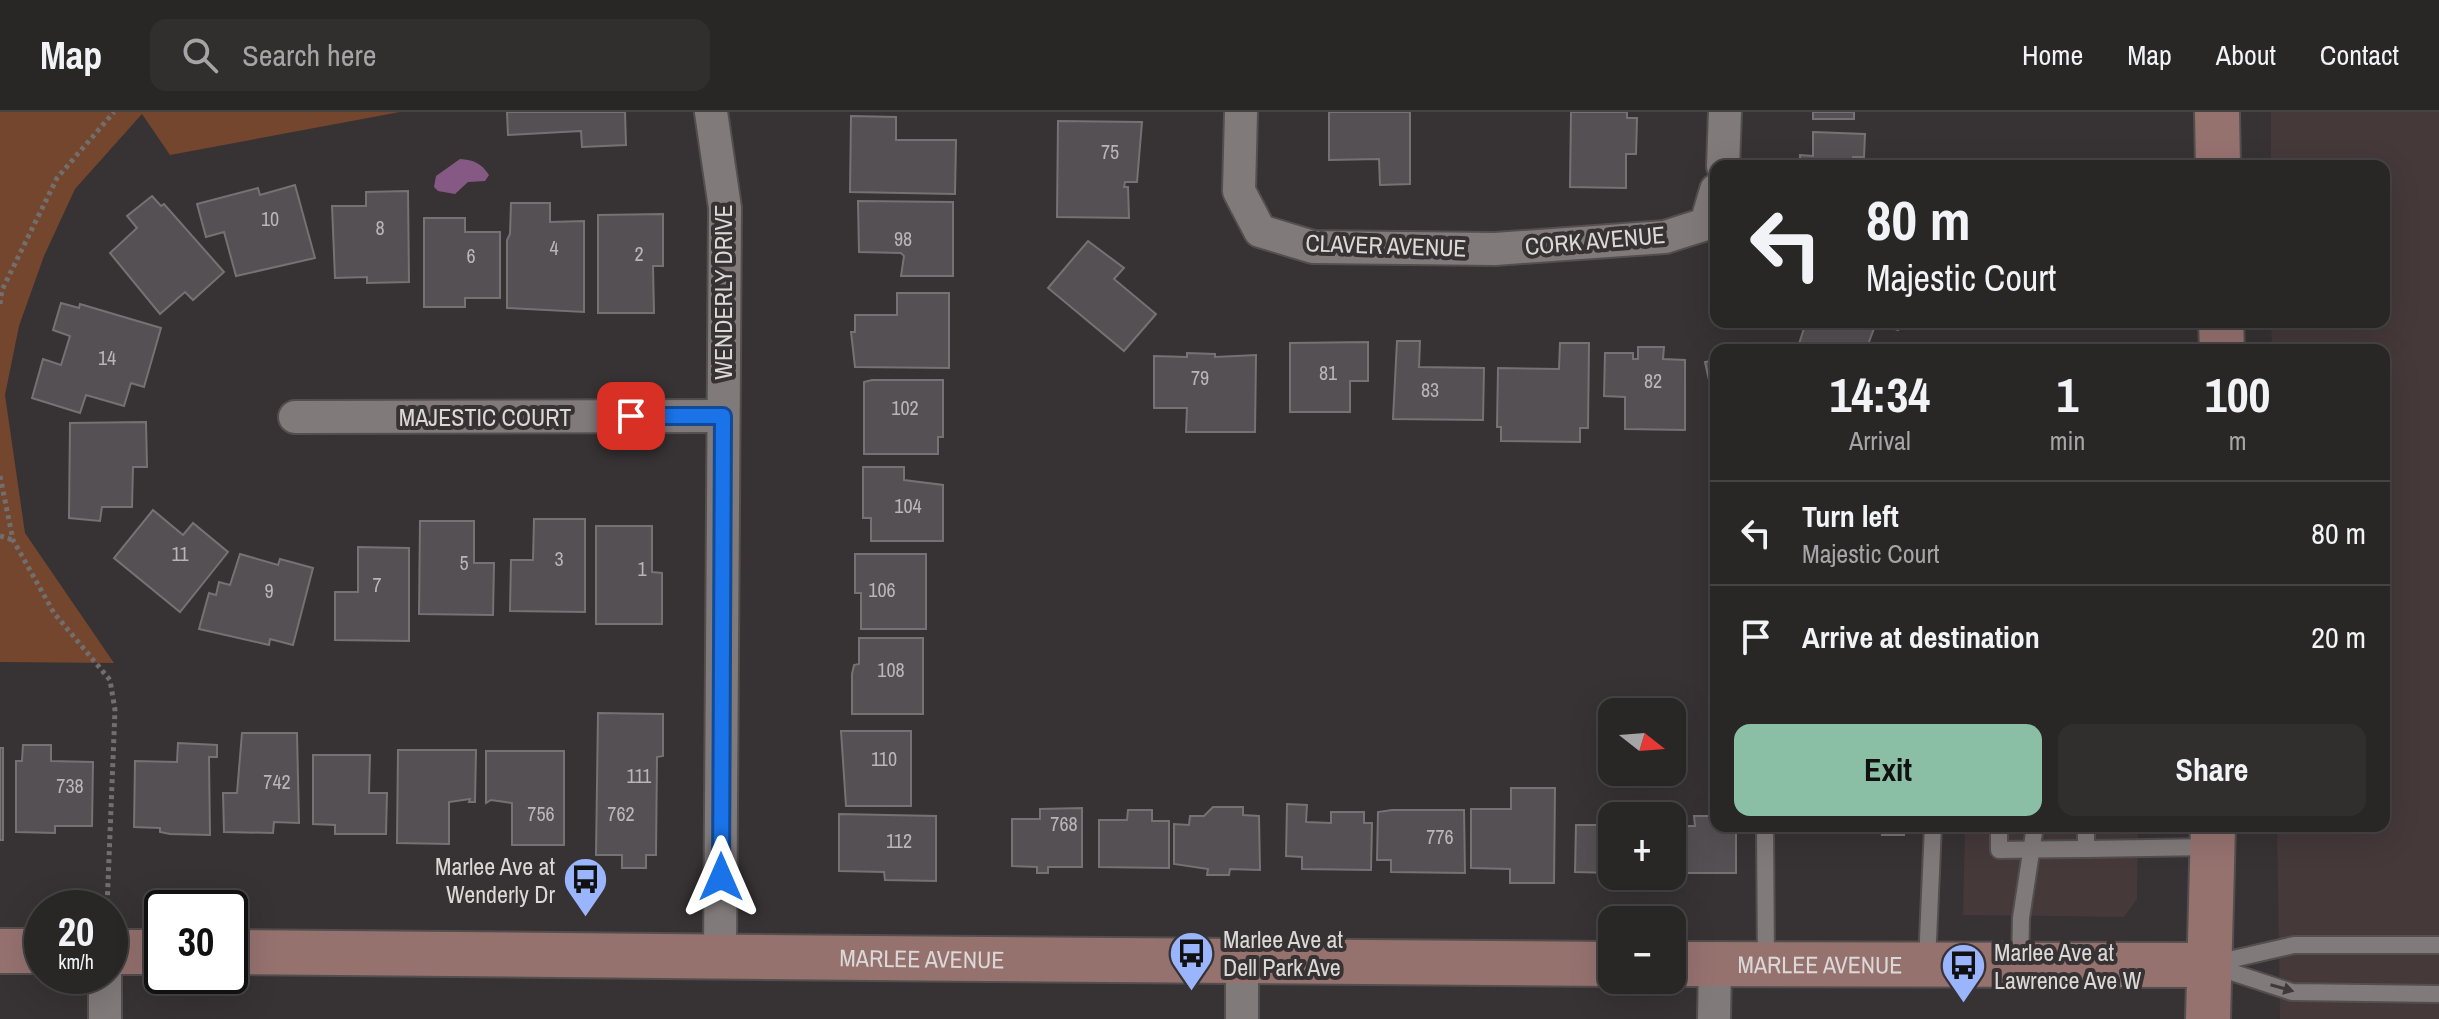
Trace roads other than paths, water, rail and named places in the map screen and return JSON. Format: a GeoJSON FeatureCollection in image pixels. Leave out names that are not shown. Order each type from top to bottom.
{"type":"FeatureCollection","features":[{"type":"Feature","properties":{"kind":"street","name":"WENDERLY DRIVE"},"geometry":{"type":"LineString","coordinates":[[711,112],[725,208],[720,953]]}},
{"type":"Feature","properties":{"kind":"street","name":"CLAVER AVENUE"},"geometry":{"type":"LineString","coordinates":[[1241,112],[1239,191],[1260,231],[1313,247],[1495,249]]}},
{"type":"Feature","properties":{"kind":"street"},"geometry":{"type":"LineString","coordinates":[[1723,160],[1725,112]]}},
{"type":"Feature","properties":{"kind":"street"},"geometry":{"type":"LineString","coordinates":[[2217,112],[2218,160]]}},
{"type":"Feature","properties":{"kind":"street","name":"CORK AVENUE"},"geometry":{"type":"LineString","coordinates":[[1495,249],[1665,237],[1706,224],[1710,210]]}},
{"type":"Feature","properties":{"kind":"street","name":"MAJESTIC COURT"},"geometry":{"type":"LineString","coordinates":[[295,417],[723,416]]}},
{"type":"Feature","properties":{"kind":"street"},"geometry":{"type":"LineString","coordinates":[[2208,1019],[2213,837]]}},
{"type":"Feature","properties":{"kind":"street"},"geometry":{"type":"LineString","coordinates":[[0,951],[24,951]]}},
{"type":"Feature","properties":{"kind":"street","name":"MARLEE AVENUE"},"geometry":{"type":"LineString","coordinates":[[248,952],[720,953],[1242,964],[1598,964]]}},
{"type":"Feature","properties":{"kind":"street"},"geometry":{"type":"LineString","coordinates":[[1242,964],[1242,1019]]}},
{"type":"Feature","properties":{"kind":"street","name":"MARLEE AVENUE"},"geometry":{"type":"LineString","coordinates":[[1686,964],[2208,965]]}},
{"type":"Feature","properties":{"kind":"street"},"geometry":{"type":"LineString","coordinates":[[1714,1019],[1715,964]]}},
{"type":"Feature","properties":{"kind":"street"},"geometry":{"type":"LineString","coordinates":[[105,994],[105,1019]]}},
{"type":"Feature","properties":{"kind":"lane"},"geometry":{"type":"LineString","coordinates":[[1765,832],[1766,964]]}},
{"type":"Feature","properties":{"kind":"lane"},"geometry":{"type":"LineString","coordinates":[[1927,964],[1933,832]]}},
{"type":"Feature","properties":{"kind":"lane"},"geometry":{"type":"LineString","coordinates":[[1999,832],[1999,850],[2086,849],[2213,837]]}},
{"type":"Feature","properties":{"kind":"lane"},"geometry":{"type":"LineString","coordinates":[[2020,964],[2021,918],[2034,832]]}},
{"type":"Feature","properties":{"kind":"lane"},"geometry":{"type":"LineString","coordinates":[[2086,832],[2086,849]]}},
{"type":"Feature","properties":{"kind":"lane"},"geometry":{"type":"LineString","coordinates":[[2208,965],[2294,945],[2439,945]]}},
{"type":"Feature","properties":{"kind":"lane"},"geometry":{"type":"LineString","coordinates":[[2208,965],[2292,992],[2439,994]]}},
{"type":"Feature","properties":{"kind":"place","name":"Marlee Ave at Wenderly Dr"},"geometry":{"type":"Point","coordinates":[586,919]}},
{"type":"Feature","properties":{"kind":"place","name":"Marlee Ave at Dell Park Ave"},"geometry":{"type":"Point","coordinates":[1192,992]}},
{"type":"Feature","properties":{"kind":"place","name":"Marlee Ave at Lawrence Ave W"},"geometry":{"type":"Point","coordinates":[1963,1005]}}]}
